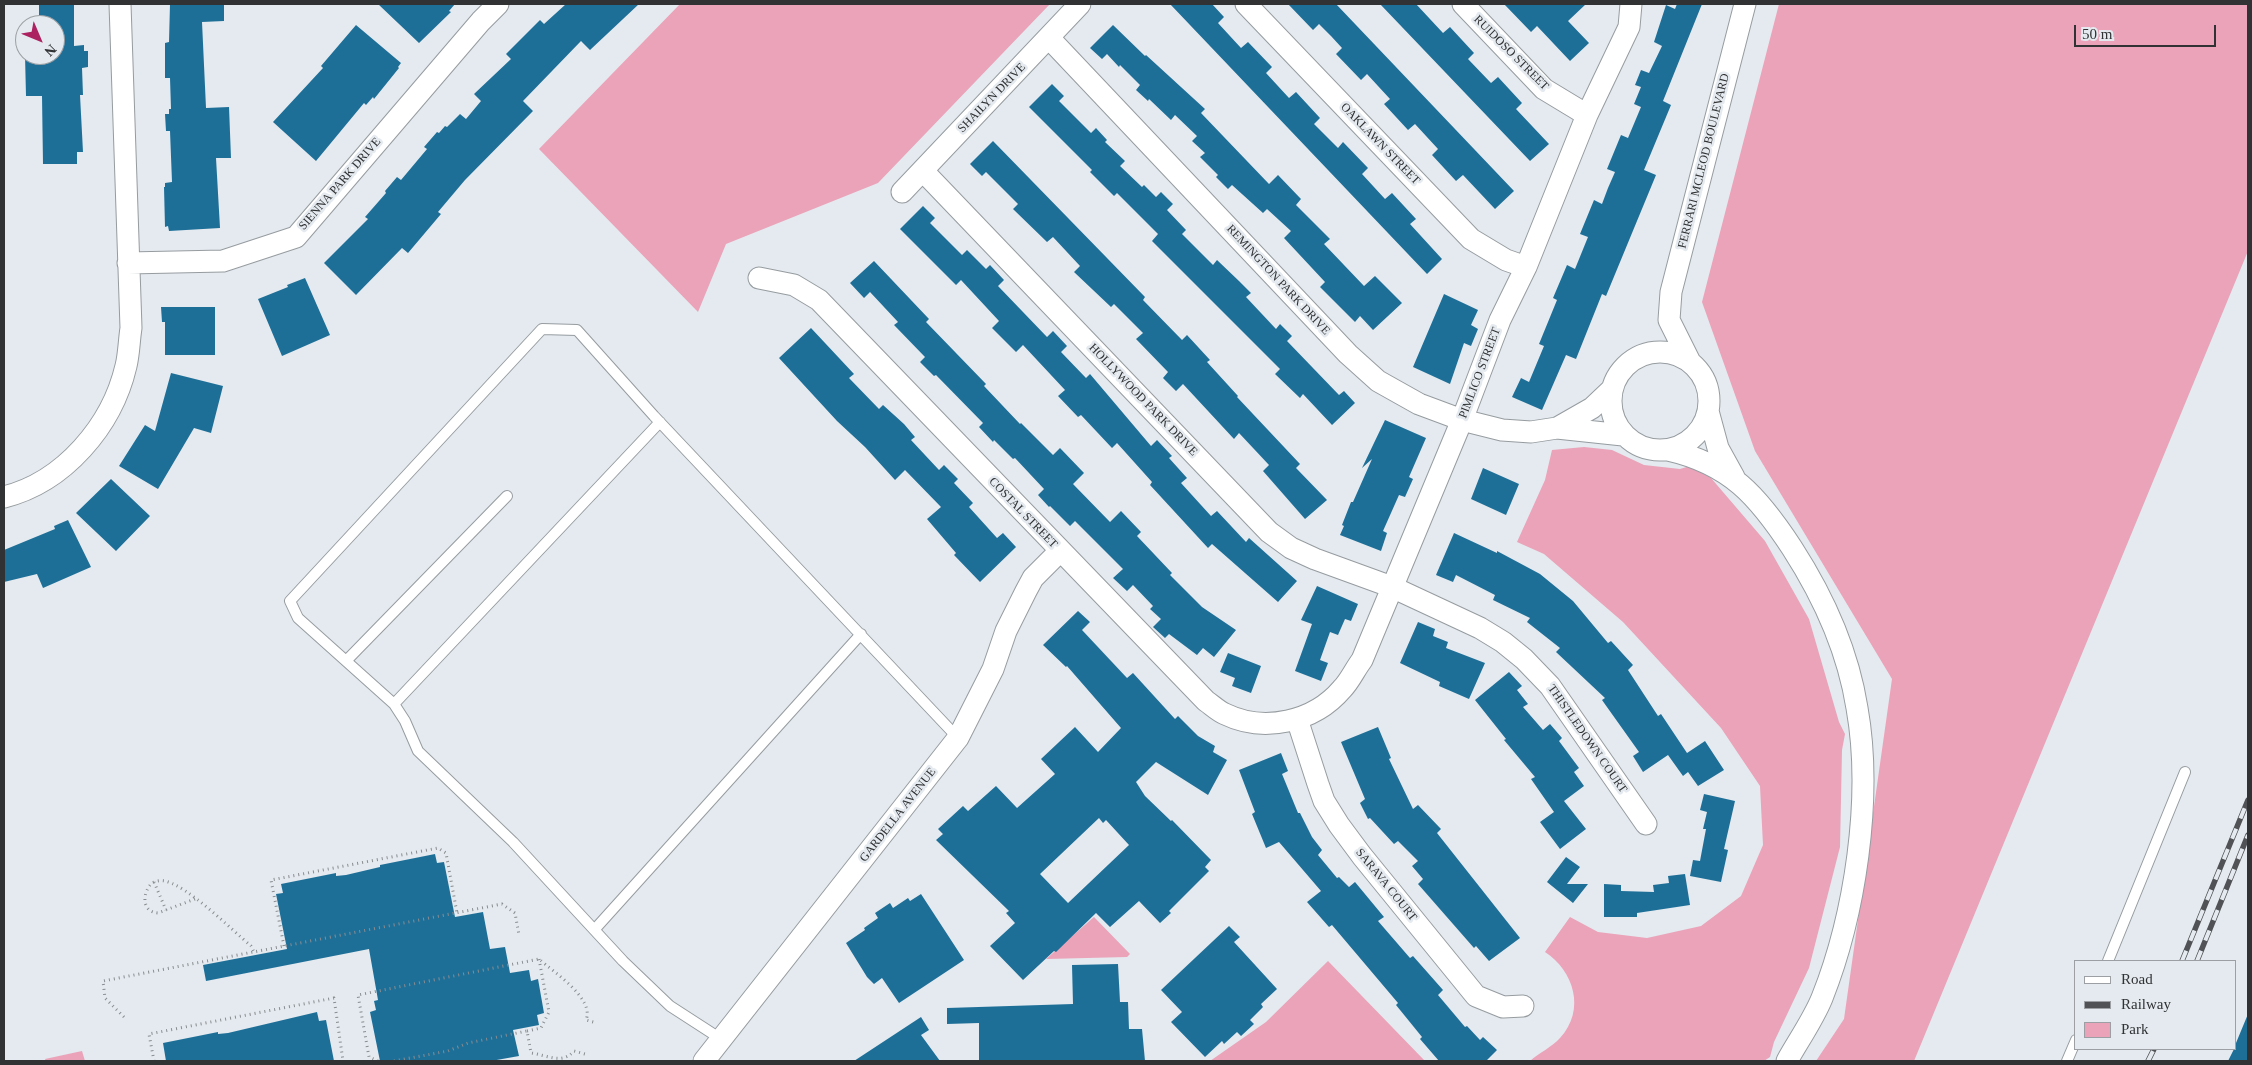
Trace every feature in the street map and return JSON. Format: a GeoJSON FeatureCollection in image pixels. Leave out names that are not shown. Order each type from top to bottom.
{"type":"FeatureCollection","features":[{"type":"Feature","properties":{"kind":"street"},"geometry":{"type":"LineString","coordinates":[[4,497],[44,479],[74,458],[94,434],[110,408],[126,366],[130,328],[120,4]]}},
{"type":"Feature","properties":{"kind":"street","name":"SIENNA PARK DRIVE"},"geometry":{"type":"LineString","coordinates":[[128,263],[223,261],[296,237],[481,21],[498,4]]}},
{"type":"Feature","properties":{"kind":"street","name":"SHAILYN DRIVE"},"geometry":{"type":"LineString","coordinates":[[902,192],[1080,4]]}},
{"type":"Feature","properties":{"kind":"street","name":"OAKLAWN STREET"},"geometry":{"type":"LineString","coordinates":[[1246,4],[1472,239],[1506,260],[1526,267]]}},
{"type":"Feature","properties":{"kind":"street","name":"RUIDOSO STREET"},"geometry":{"type":"LineString","coordinates":[[1463,4],[1544,89],[1587,115]]}},
{"type":"Feature","properties":{"kind":"street","name":"PIMLICO STREET"},"geometry":{"type":"LineString","coordinates":[[1298,719],[1319,709],[1342,690],[1362,660],[1462,420],[1500,320],[1526,267],[1587,115],[1629,27],[1631,4]]}},
{"type":"Feature","properties":{"kind":"street","name":"FERRARI MCLEOD BOULEVARD"},"geometry":{"type":"LineString","coordinates":[[1669,320],[1671,292],[1745,4]]}},
{"type":"Feature","properties":{"kind":"street","name":"REMINGTON PARK DRIVE"},"geometry":{"type":"LineString","coordinates":[[1049,38],[1348,354],[1378,382],[1419,404],[1462,420],[1502,430],[1531,432],[1557,428],[1623,435]]}},
{"type":"Feature","properties":{"kind":"street","name":"HOLLYWOOD PARK DRIVE"},"geometry":{"type":"LineString","coordinates":[[923,171],[1269,532],[1291,548],[1315,559],[1392,587]]}},
{"type":"Feature","properties":{"kind":"street","name":"COSTAL STREET"},"geometry":{"type":"LineString","coordinates":[[759,278],[794,285],[819,300],[1206,701],[1224,714],[1242,720],[1264,723],[1286,722],[1298,719]]}},
{"type":"Feature","properties":{"kind":"street"},"geometry":{"type":"LineString","coordinates":[[1643,355],[1669,320],[1690,362],[1701,374],[1708,389],[1709,405],[1706,421],[1696,435],[1684,445],[1668,450]]}},
{"type":"Feature","properties":{"kind":"street"},"geometry":{"type":"LineString","coordinates":[[1690,362],[1675,354],[1659,352],[1643,355],[1628,363],[1618,375],[1612,390],[1612,414],[1623,435],[1636,445],[1652,450],[1668,450],[1690,455],[1708,462],[1735,479],[1758,502],[1805,569],[1826,608],[1845,657],[1857,708],[1862,757],[1858,848],[1854,886],[1844,931],[1821,1000],[1787,1061]]}},
{"type":"Feature","properties":{"kind":"street","name":"REMINGTON PARK DRIVE"},"geometry":{"type":"LineString","coordinates":[[1557,428],[1592,408],[1612,390]]}},
{"type":"Feature","properties":{"kind":"street"},"geometry":{"type":"LineString","coordinates":[[1708,412],[1718,448],[1735,479]]}},
{"type":"Feature","properties":{"kind":"street","name":"GARDELLA AVENUE"},"geometry":{"type":"LineString","coordinates":[[704,1061],[958,738],[993,670],[1006,631],[1033,578],[1060,551]]}},
{"type":"Feature","properties":{"kind":"street","name":"THISTLEDOWN COURT"},"geometry":{"type":"LineString","coordinates":[[1392,587],[1480,628],[1503,642],[1524,659],[1550,686],[1646,824]]}},
{"type":"Feature","properties":{"kind":"street","name":"SARAVA COURT"},"geometry":{"type":"LineString","coordinates":[[1298,719],[1324,801],[1362,856],[1476,996],[1503,1007],[1523,1006]]}},
{"type":"Feature","properties":{"kind":"lane"},"geometry":{"type":"LineString","coordinates":[[721,1039],[670,1006],[623,961],[513,842],[418,751],[405,721],[394,704],[298,618],[290,601],[542,329],[577,330],[660,422],[958,738]]}},
{"type":"Feature","properties":{"kind":"lane"},"geometry":{"type":"LineString","coordinates":[[394,704],[660,422]]}},
{"type":"Feature","properties":{"kind":"lane"},"geometry":{"type":"LineString","coordinates":[[346,661],[507,496]]}},
{"type":"Feature","properties":{"kind":"lane"},"geometry":{"type":"LineString","coordinates":[[595,929],[861,634]]}},
{"type":"Feature","properties":{"kind":"lane"},"geometry":{"type":"LineString","coordinates":[[2108,960],[2185,772]]}},
{"type":"Feature","properties":{"kind":"lane"},"geometry":{"type":"LineString","coordinates":[[2067,1061],[2074,1045]]}},
{"type":"Feature","properties":{"kind":"path"},"geometry":{"type":"LineString","coordinates":[[284,946],[271,880],[408,853],[438,848],[446,853],[458,913]]}},
{"type":"Feature","properties":{"kind":"path"},"geometry":{"type":"LineString","coordinates":[[195,899],[153,913],[147,908],[143,899],[146,889],[154,882],[164,880],[177,886],[195,899],[251,946],[254,952]]}},
{"type":"Feature","properties":{"kind":"path"},"geometry":{"type":"LineString","coordinates":[[154,882],[166,910]]}},
{"type":"Feature","properties":{"kind":"path"},"geometry":{"type":"LineString","coordinates":[[124,1017],[105,998],[103,981],[502,904],[515,913],[518,935]]}},
{"type":"Feature","properties":{"kind":"path"},"geometry":{"type":"LineString","coordinates":[[539,959],[582,997],[588,1010],[586,1020],[597,1023]]}},
{"type":"Feature","properties":{"kind":"path"},"geometry":{"type":"LineString","coordinates":[[394,1061],[448,1051],[468,1043],[541,1028],[549,1012],[539,959]]}},
{"type":"Feature","properties":{"kind":"path"},"geometry":{"type":"LineString","coordinates":[[378,1061],[370,1057],[358,995],[539,959]]}},
{"type":"Feature","properties":{"kind":"path"},"geometry":{"type":"LineString","coordinates":[[154,1061],[149,1034],[334,998],[343,1061]]}},
{"type":"Feature","properties":{"kind":"path"},"geometry":{"type":"LineString","coordinates":[[527,1031],[531,1053],[557,1059],[569,1056],[574,1051],[585,1054]]}},
{"type":"Feature","properties":{"kind":"green space"},"geometry":{"type":"Polygon","coordinates":[[[680,4],[1050,4],[878,183],[726,244],[698,312],[539,149],[680,4]]]}},
{"type":"Feature","properties":{"kind":"green space"},"geometry":{"type":"Polygon","coordinates":[[[1779,4],[2248,4],[2248,251],[1914,1061],[1816,1061],[1844,1019],[1892,679],[1755,451],[1702,302],[1779,4]]]}},
{"type":"Feature","properties":{"kind":"green space"},"geometry":{"type":"Polygon","coordinates":[[[1584,447],[1612,450],[1644,465],[1680,469],[1690,466],[1711,478],[1765,541],[1809,619],[1839,722],[1845,734],[1842,750],[1840,847],[1809,968],[1774,1042],[1770,1057],[1764,1061],[1530,1061],[1560,1038],[1568,1027],[1573,1015],[1573,992],[1569,980],[1555,960],[1545,952],[1570,917],[1598,932],[1647,938],[1701,926],[1741,896],[1763,845],[1760,786],[1721,728],[1623,622],[1544,554],[1517,542],[1545,480],[1552,450],[1584,447]]]}},
{"type":"Feature","properties":{"kind":"green space"},"geometry":{"type":"Polygon","coordinates":[[[1094,917],[1130,954],[1127,957],[1046,959],[1094,917]]]}},
{"type":"Feature","properties":{"kind":"green space"},"geometry":{"type":"Polygon","coordinates":[[[1328,961],[1425,1061],[1210,1061],[1266,1022],[1328,961]]]}},
{"type":"Feature","properties":{"kind":"green space"},"geometry":{"type":"Polygon","coordinates":[[[82,1051],[85,1061],[46,1061],[45,1059],[82,1051]]]}},
{"type":"Feature","properties":{"kind":"building"},"geometry":{"type":"Polygon","coordinates":[[[39,4],[74,4],[74,46],[84,45],[84,51],[88,51],[88,67],[82,68],[83,95],[80,95],[83,152],[77,152],[77,164],[43,164],[42,96],[26,96],[25,65],[65,65],[65,15],[39,15],[39,4]]]}},
{"type":"Feature","properties":{"kind":"building"},"geometry":{"type":"Polygon","coordinates":[[[170,4],[224,4],[224,21],[202,22],[206,108],[229,107],[231,158],[216,158],[220,228],[169,231],[168,226],[165,227],[164,187],[165,183],[172,182],[170,131],[166,131],[165,114],[169,114],[169,109],[171,109],[170,78],[165,78],[165,43],[169,42],[170,4]]]}},
{"type":"Feature","properties":{"kind":"building"},"geometry":{"type":"Polygon","coordinates":[[[378,4],[455,4],[449,11],[451,12],[419,43],[378,4]]]}},
{"type":"Feature","properties":{"kind":"building"},"geometry":{"type":"Polygon","coordinates":[[[566,4],[639,4],[590,50],[581,41],[523,101],[533,111],[465,180],[438,212],[441,214],[408,253],[402,248],[356,295],[324,263],[368,219],[365,217],[386,193],[385,191],[397,177],[401,180],[427,149],[424,147],[437,132],[439,133],[445,126],[447,127],[460,114],[466,119],[481,101],[474,94],[511,59],[506,54],[540,20],[544,24],[566,4]]]}},
{"type":"Feature","properties":{"kind":"building"},"geometry":{"type":"Polygon","coordinates":[[[1170,4],[1212,4],[1224,17],[1218,23],[1241,48],[1248,42],[1272,67],[1266,73],[1289,98],[1296,92],[1320,118],[1314,124],[1338,148],[1343,142],[1368,168],[1362,174],[1385,199],[1392,193],[1416,219],[1410,224],[1442,259],[1427,274],[1170,4]]]}},
{"type":"Feature","properties":{"kind":"building"},"geometry":{"type":"Polygon","coordinates":[[[1288,4],[1336,4],[1514,191],[1495,209],[1463,175],[1456,181],[1432,155],[1438,149],[1415,124],[1408,130],[1384,104],[1390,99],[1367,74],[1361,80],[1336,54],[1342,48],[1331,36],[1319,24],[1313,30],[1288,4]]]}},
{"type":"Feature","properties":{"kind":"building"},"geometry":{"type":"Polygon","coordinates":[[[1380,4],[1416,4],[1443,33],[1450,27],[1474,53],[1468,59],[1491,83],[1498,77],[1522,103],[1516,109],[1549,144],[1530,161],[1380,4]]]}},
{"type":"Feature","properties":{"kind":"building"},"geometry":{"type":"Polygon","coordinates":[[[1504,4],[1586,4],[1568,21],[1589,43],[1570,61],[1537,26],[1531,32],[1504,4]]]}},
{"type":"Feature","properties":{"kind":"building"},"geometry":{"type":"Polygon","coordinates":[[[1677,4],[1702,4],[1663,101],[1671,105],[1644,170],[1656,175],[1606,296],[1602,294],[1576,359],[1566,355],[1542,410],[1512,397],[1521,378],[1529,382],[1544,346],[1539,344],[1557,300],[1553,298],[1567,265],[1575,269],[1588,237],[1580,234],[1594,200],[1602,204],[1615,172],[1607,169],[1621,135],[1628,138],[1641,107],[1634,104],[1641,87],[1635,85],[1641,70],[1649,73],[1662,46],[1654,42],[1666,5],[1675,9],[1677,4]]]}},
{"type":"Feature","properties":{"kind":"building"},"geometry":{"type":"Polygon","coordinates":[[[356,25],[401,63],[374,99],[373,97],[366,105],[364,103],[316,161],[273,122],[323,68],[321,66],[356,25]]]}},
{"type":"Feature","properties":{"kind":"building"},"geometry":{"type":"Polygon","coordinates":[[[1113,25],[1205,109],[1201,113],[1269,184],[1278,175],[1301,199],[1296,205],[1330,239],[1324,244],[1364,286],[1375,276],[1402,303],[1373,330],[1360,316],[1355,322],[1320,287],[1325,282],[1284,238],[1291,231],[1267,209],[1263,213],[1232,185],[1228,189],[1216,177],[1218,175],[1200,157],[1205,153],[1192,141],[1197,136],[1175,115],[1171,120],[1149,99],[1148,101],[1136,90],[1140,85],[1107,54],[1102,59],[1090,48],[1113,25]]]}},
{"type":"Feature","properties":{"kind":"building"},"geometry":{"type":"Polygon","coordinates":[[[1052,84],[1064,96],[1059,101],[1091,133],[1096,128],[1107,140],[1105,142],[1125,161],[1120,166],[1142,187],[1144,185],[1156,197],[1161,192],[1173,204],[1167,210],[1186,230],[1182,234],[1213,265],[1217,260],[1239,281],[1251,293],[1246,297],[1276,329],[1280,324],[1292,336],[1287,341],[1339,395],[1344,391],[1355,403],[1332,425],[1303,394],[1300,398],[1275,374],[1280,369],[1152,241],[1158,234],[1117,193],[1114,196],[1090,172],[1092,170],[1029,107],[1052,84]]]}},
{"type":"Feature","properties":{"kind":"building"},"geometry":{"type":"Polygon","coordinates":[[[993,141],[1145,297],[1143,300],[1182,340],[1187,335],[1210,360],[1207,362],[1237,397],[1300,464],[1296,468],[1327,500],[1305,519],[1263,471],[1269,465],[1239,433],[1234,439],[1183,384],[1176,391],[1163,378],[1168,372],[1136,339],[1143,333],[1114,304],[1111,307],[1074,272],[1080,266],[1053,237],[1047,242],[1013,209],[1018,204],[986,172],[982,176],[970,164],[993,141]]]}},
{"type":"Feature","properties":{"kind":"building"},"geometry":{"type":"Polygon","coordinates":[[[923,206],[935,218],[930,223],[962,255],[967,250],[986,269],[990,265],[1004,280],[998,286],[1047,337],[1053,331],[1067,346],[1061,352],[1086,378],[1090,374],[1151,446],[1157,440],[1172,456],[1169,458],[1187,478],[1181,483],[1211,516],[1217,511],[1246,542],[1249,538],[1297,581],[1278,602],[1212,544],[1208,548],[1150,485],[1152,482],[1117,443],[1112,448],[1081,415],[1078,417],[1058,396],[1065,390],[1023,345],[1016,352],[992,328],[999,321],[961,280],[956,285],[900,229],[923,206]]]}},
{"type":"Feature","properties":{"kind":"building"},"geometry":{"type":"Polygon","coordinates":[[[874,261],[929,319],[926,322],[986,384],[984,386],[1020,424],[1053,455],[1060,448],[1084,473],[1073,484],[1110,522],[1121,511],[1141,532],[1137,536],[1172,573],[1170,575],[1202,607],[1236,630],[1214,657],[1203,648],[1197,655],[1169,634],[1165,638],[1153,627],[1161,619],[1150,609],[1153,606],[1133,585],[1127,591],[1113,578],[1123,569],[1075,521],[1070,526],[1049,507],[1038,495],[1044,489],[1015,458],[1013,459],[994,440],[993,442],[979,427],[983,423],[936,375],[934,376],[920,362],[925,357],[894,325],[898,322],[870,292],[864,298],[850,283],[874,261]]]}},
{"type":"Feature","properties":{"kind":"building"},"geometry":{"type":"Polygon","coordinates":[[[305,278],[330,335],[282,356],[258,299],[305,278]]]}},
{"type":"Feature","properties":{"kind":"building"},"geometry":{"type":"Polygon","coordinates":[[[1444,294],[1478,310],[1471,325],[1478,329],[1471,346],[1464,343],[1450,384],[1413,367],[1444,294]]]}},
{"type":"Feature","properties":{"kind":"building"},"geometry":{"type":"Polygon","coordinates":[[[161,307],[215,307],[215,355],[165,355],[165,322],[162,322],[161,307]]]}},
{"type":"Feature","properties":{"kind":"building"},"geometry":{"type":"Polygon","coordinates":[[[811,328],[854,374],[849,378],[879,409],[883,405],[904,424],[915,437],[911,440],[939,470],[944,465],[958,479],[954,483],[973,503],[969,507],[997,538],[1003,533],[1016,547],[980,582],[954,555],[956,553],[927,519],[941,507],[905,470],[895,480],[779,358],[811,328]]]}},
{"type":"Feature","properties":{"kind":"building"},"geometry":{"type":"Polygon","coordinates":[[[171,373],[223,386],[211,433],[194,428],[158,489],[119,466],[145,425],[155,431],[171,373]]]}},
{"type":"Feature","properties":{"kind":"building"},"geometry":{"type":"Polygon","coordinates":[[[1385,420],[1426,438],[1409,477],[1413,479],[1405,497],[1399,495],[1383,531],[1387,533],[1381,551],[1340,535],[1351,502],[1353,502],[1372,459],[1362,468],[1385,420]]]}},
{"type":"Feature","properties":{"kind":"building"},"geometry":{"type":"Polygon","coordinates":[[[1483,468],[1519,484],[1506,515],[1471,499],[1483,468]]]}},
{"type":"Feature","properties":{"kind":"building"},"geometry":{"type":"Polygon","coordinates":[[[111,479],[150,516],[116,551],[76,513],[111,479]]]}},
{"type":"Feature","properties":{"kind":"building"},"geometry":{"type":"Polygon","coordinates":[[[68,520],[91,567],[43,588],[37,574],[4,582],[4,550],[55,529],[54,526],[68,520]]]}},
{"type":"Feature","properties":{"kind":"building"},"geometry":{"type":"Polygon","coordinates":[[[1454,533],[1497,553],[1497,551],[1540,574],[1573,601],[1608,643],[1611,641],[1633,665],[1628,670],[1658,716],[1661,714],[1687,753],[1705,741],[1724,770],[1698,786],[1688,772],[1683,776],[1668,755],[1643,772],[1633,756],[1639,752],[1602,700],[1605,698],[1556,652],[1560,648],[1527,622],[1530,618],[1493,600],[1495,595],[1456,575],[1453,582],[1436,575],[1454,533]]]}},
{"type":"Feature","properties":{"kind":"building"},"geometry":{"type":"Polygon","coordinates":[[[1317,586],[1358,604],[1351,621],[1345,619],[1338,635],[1330,632],[1320,660],[1328,663],[1321,681],[1295,671],[1312,624],[1301,620],[1317,586]]]}},
{"type":"Feature","properties":{"kind":"building"},"geometry":{"type":"Polygon","coordinates":[[[1078,611],[1090,622],[1082,630],[1127,678],[1133,673],[1175,719],[1178,716],[1198,736],[1215,746],[1213,752],[1227,760],[1208,795],[1156,762],[1136,782],[1145,796],[1172,820],[1211,860],[1205,867],[1209,871],[1169,911],[1171,913],[1160,923],[1139,901],[1110,927],[1096,913],[1056,952],[1054,951],[1023,980],[990,946],[1015,923],[1006,913],[1009,911],[936,840],[943,834],[938,829],[963,806],[968,811],[996,786],[1017,808],[1055,774],[1041,759],[1075,727],[1098,752],[1121,728],[1067,666],[1043,645],[1078,611]],[[1099,818],[1040,874],[1068,903],[1129,845],[1106,820],[1103,823],[1099,818]]]}},
{"type":"Feature","properties":{"kind":"building"},"geometry":{"type":"Polygon","coordinates":[[[1418,622],[1435,629],[1433,636],[1448,642],[1446,648],[1485,663],[1469,699],[1439,686],[1440,682],[1400,663],[1418,622]]]}},
{"type":"Feature","properties":{"kind":"building"},"geometry":{"type":"Polygon","coordinates":[[[1228,653],[1261,666],[1251,693],[1232,686],[1235,678],[1220,672],[1228,653]]]}},
{"type":"Feature","properties":{"kind":"building"},"geometry":{"type":"Polygon","coordinates":[[[1509,672],[1522,686],[1517,690],[1528,704],[1523,707],[1543,730],[1550,724],[1562,738],[1559,741],[1579,768],[1574,772],[1584,786],[1564,801],[1586,829],[1560,849],[1540,822],[1554,812],[1531,779],[1535,777],[1504,740],[1506,739],[1475,700],[1509,672]]]}},
{"type":"Feature","properties":{"kind":"building"},"geometry":{"type":"Polygon","coordinates":[[[1378,727],[1391,758],[1389,759],[1413,809],[1418,805],[1441,829],[1437,833],[1520,938],[1489,961],[1476,946],[1474,948],[1418,884],[1423,879],[1412,866],[1418,861],[1398,841],[1394,844],[1370,818],[1368,819],[1360,803],[1365,799],[1341,742],[1378,727]]]}},
{"type":"Feature","properties":{"kind":"building"},"geometry":{"type":"Polygon","coordinates":[[[1281,753],[1288,771],[1282,774],[1298,813],[1300,813],[1312,837],[1322,850],[1318,855],[1337,878],[1339,877],[1349,887],[1355,882],[1384,917],[1378,921],[1410,958],[1413,956],[1443,990],[1438,995],[1465,1027],[1467,1026],[1480,1040],[1483,1037],[1497,1050],[1486,1061],[1439,1061],[1420,1039],[1422,1037],[1396,1005],[1398,1003],[1332,925],[1329,927],[1307,902],[1321,891],[1279,842],[1266,848],[1252,814],[1255,812],[1239,770],[1281,753]]]}},
{"type":"Feature","properties":{"kind":"building"},"geometry":{"type":"Polygon","coordinates":[[[1704,794],[1735,801],[1724,849],[1728,850],[1721,882],[1690,876],[1693,860],[1700,861],[1706,829],[1703,829],[1707,812],[1700,810],[1704,794]]]}},
{"type":"Feature","properties":{"kind":"building"},"geometry":{"type":"Polygon","coordinates":[[[435,854],[437,863],[444,862],[455,917],[483,912],[490,949],[505,947],[510,973],[529,970],[531,981],[538,979],[544,1013],[537,1015],[539,1025],[513,1030],[519,1056],[491,1061],[380,1061],[370,1012],[376,1010],[374,1001],[378,1000],[369,949],[206,981],[203,965],[287,949],[276,894],[283,893],[281,884],[336,873],[336,876],[346,875],[380,867],[380,865],[435,854]]]}},
{"type":"Feature","properties":{"kind":"building"},"geometry":{"type":"Polygon","coordinates":[[[1566,857],[1580,867],[1567,884],[1588,884],[1573,903],[1547,882],[1566,857]]]}},
{"type":"Feature","properties":{"kind":"building"},"geometry":{"type":"Polygon","coordinates":[[[1685,874],[1690,905],[1637,913],[1637,917],[1604,917],[1604,884],[1621,885],[1621,891],[1654,892],[1653,885],[1669,883],[1668,876],[1685,874]]]}},
{"type":"Feature","properties":{"kind":"building"},"geometry":{"type":"Polygon","coordinates":[[[921,894],[964,960],[899,1003],[882,978],[874,984],[867,977],[846,943],[865,930],[864,928],[878,918],[875,913],[890,903],[893,908],[908,898],[910,901],[921,894]]]}},
{"type":"Feature","properties":{"kind":"building"},"geometry":{"type":"Polygon","coordinates":[[[1229,926],[1240,937],[1234,942],[1277,989],[1261,1004],[1263,1007],[1250,1020],[1254,1024],[1241,1036],[1237,1032],[1224,1044],[1222,1041],[1205,1057],[1171,1022],[1182,1012],[1161,990],[1229,926]]]}},
{"type":"Feature","properties":{"kind":"building"},"geometry":{"type":"Polygon","coordinates":[[[1118,964],[1120,1002],[1128,1002],[1129,1029],[1142,1029],[1145,1061],[979,1061],[979,1023],[947,1024],[947,1008],[1073,1004],[1072,965],[1118,964]]]}},
{"type":"Feature","properties":{"kind":"building"},"geometry":{"type":"Polygon","coordinates":[[[317,1012],[319,1021],[326,1020],[334,1061],[166,1061],[163,1043],[218,1032],[218,1034],[228,1033],[317,1012]]]}},
{"type":"Feature","properties":{"kind":"building"},"geometry":{"type":"Polygon","coordinates":[[[2248,1014],[2248,1061],[2228,1061],[2234,1050],[2237,1050],[2237,1041],[2248,1014]]]}},
{"type":"Feature","properties":{"kind":"building"},"geometry":{"type":"Polygon","coordinates":[[[921,1017],[929,1030],[921,1035],[940,1061],[854,1061],[921,1017]]]}},
{"type":"Feature","properties":{"kind":"railway"},"geometry":{"type":"LineString","coordinates":[[2182,960],[2248,800]]}},
{"type":"Feature","properties":{"kind":"railway"},"geometry":{"type":"LineString","coordinates":[[2197,960],[2248,835]]}},
{"type":"Feature","properties":{"kind":"railway"},"geometry":{"type":"LineString","coordinates":[[2148,1061],[2154,1050]]}}]}
